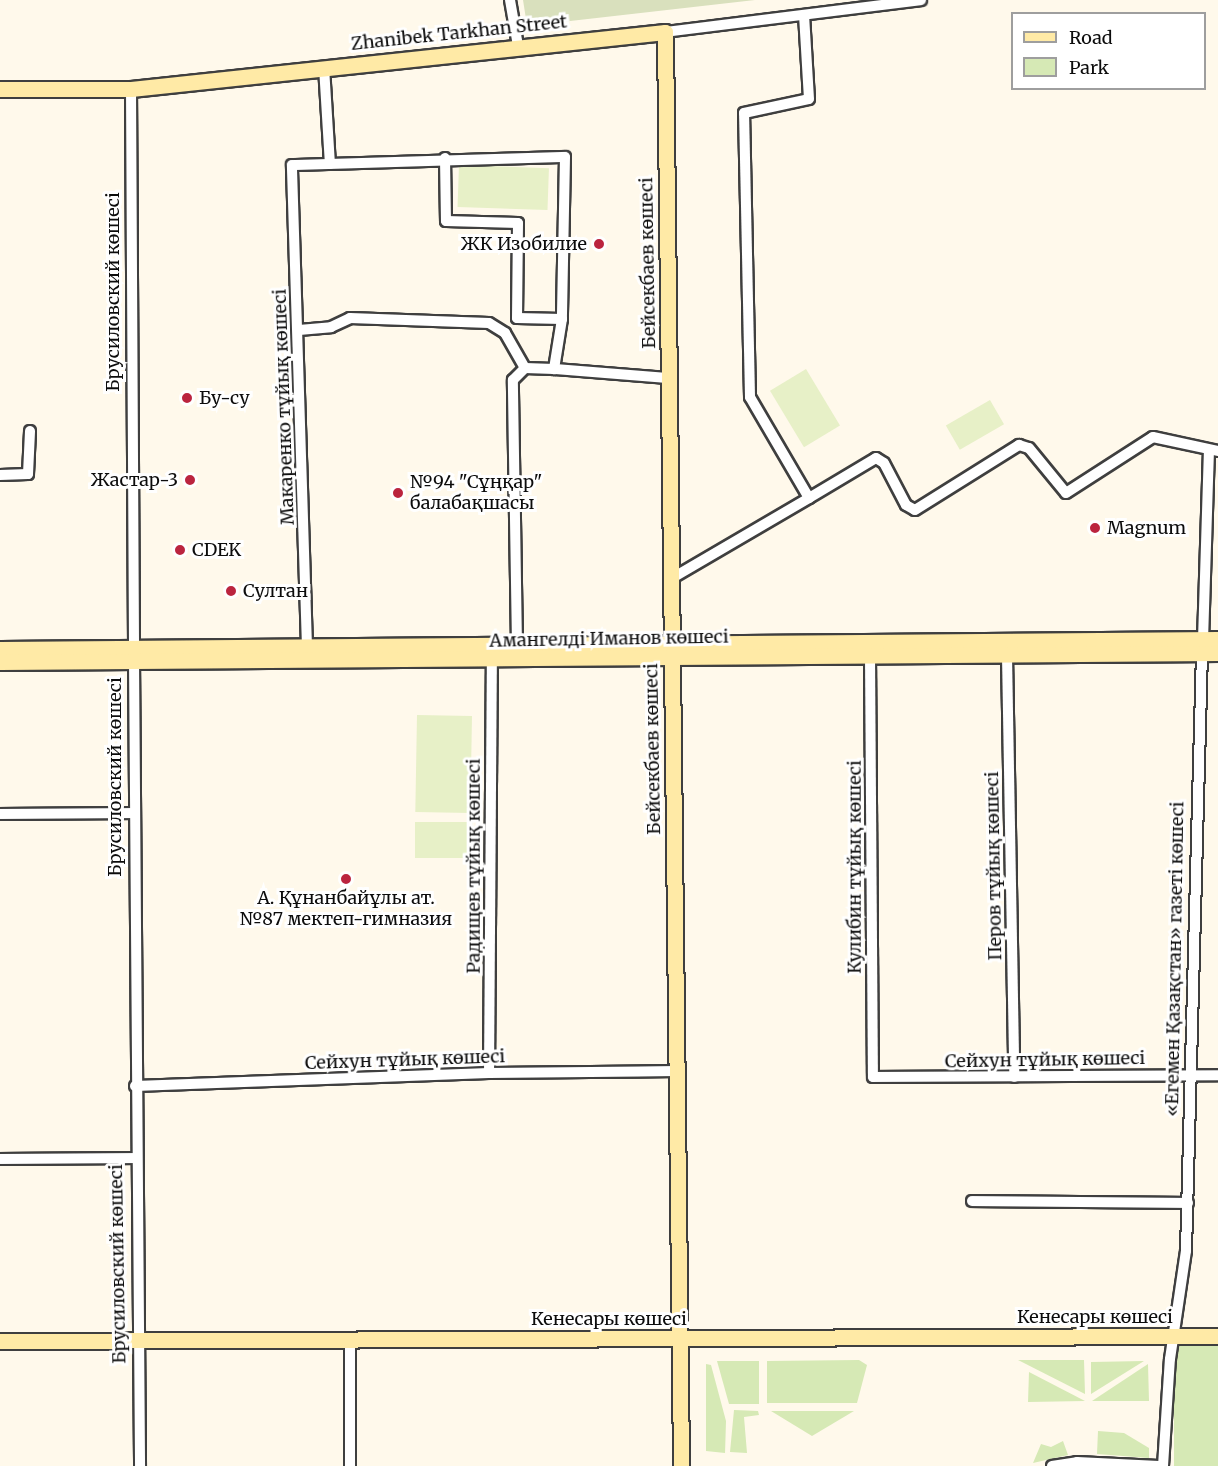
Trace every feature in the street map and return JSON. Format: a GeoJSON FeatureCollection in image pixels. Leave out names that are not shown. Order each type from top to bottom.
{"type":"FeatureCollection","features":[{"type":"Feature","properties":{"kind":"main road","name":"Zhanibek Tarkhan Street"},"geometry":{"type":"LineString","coordinates":[[0,89],[131,89],[664,32]]}},
{"type":"Feature","properties":{"kind":"main road","name":"Бейсекбаев көшесі"},"geometry":{"type":"LineString","coordinates":[[664,32],[674,577],[672,651],[681,1466]]}},
{"type":"Feature","properties":{"kind":"main road","name":"Амангелді Иманов көшесі"},"geometry":{"type":"LineString","coordinates":[[0,649],[134,654],[492,660],[672,651],[1208,644],[1218,652]]}},
{"type":"Feature","properties":{"kind":"main road","name":"Амангелді Иманов көшесі"},"geometry":{"type":"LineString","coordinates":[[0,662],[307,647],[517,646],[870,656],[1007,655],[1208,644]]}},
{"type":"Feature","properties":{"kind":"main road","name":"Кенесары көшесі"},"geometry":{"type":"LineString","coordinates":[[0,1341],[1218,1336]]}},
{"type":"Feature","properties":{"kind":"street"},"geometry":{"type":"LineString","coordinates":[[510,0],[518,46]]}},
{"type":"Feature","properties":{"kind":"street","name":"Zhanibek Tarkhan Street"},"geometry":{"type":"LineString","coordinates":[[664,32],[921,0]]}},
{"type":"Feature","properties":{"kind":"street"},"geometry":{"type":"LineString","coordinates":[[804,15],[810,99],[744,113],[750,397],[809,498]]}},
{"type":"Feature","properties":{"kind":"street"},"geometry":{"type":"LineString","coordinates":[[324,67],[330,164],[445,158],[565,158],[562,319],[554,369]]}},
{"type":"Feature","properties":{"kind":"street","name":"Брусиловский көшесі"},"geometry":{"type":"LineString","coordinates":[[131,89],[135,1086],[140,1466]]}},
{"type":"Feature","properties":{"kind":"street"},"geometry":{"type":"LineString","coordinates":[[445,158],[446,221],[518,223],[517,318],[562,319]]}},
{"type":"Feature","properties":{"kind":"street","name":"Макаренко тұйық көшесі"},"geometry":{"type":"LineString","coordinates":[[307,647],[299,330],[292,165],[330,164]]}},
{"type":"Feature","properties":{"kind":"street"},"geometry":{"type":"LineString","coordinates":[[299,330],[331,327],[350,318],[489,323],[506,333],[525,368]]}},
{"type":"Feature","properties":{"kind":"street"},"geometry":{"type":"LineString","coordinates":[[517,646],[513,380],[525,368],[669,378]]}},
{"type":"Feature","properties":{"kind":"street"},"geometry":{"type":"LineString","coordinates":[[0,475],[28,474],[30,431]]}},
{"type":"Feature","properties":{"kind":"street"},"geometry":{"type":"LineString","coordinates":[[674,577],[876,458],[884,463],[906,505],[915,510],[1019,446],[1029,448],[1066,493],[1153,437],[1214,451]]}},
{"type":"Feature","properties":{"kind":"street","name":"«Егемен Қазақстан» газеті көшесі"},"geometry":{"type":"LineString","coordinates":[[1161,1466],[1173,1336],[1185,1269],[1214,451]]}},
{"type":"Feature","properties":{"kind":"street","name":"Перов тұйық көшесі"},"geometry":{"type":"LineString","coordinates":[[1007,655],[1014,1077]]}},
{"type":"Feature","properties":{"kind":"street","name":"Кулибин тұйық көшесі"},"geometry":{"type":"LineString","coordinates":[[870,656],[873,1077]]}},
{"type":"Feature","properties":{"kind":"street","name":"Радищев тұйық көшесі"},"geometry":{"type":"LineString","coordinates":[[489,1073],[492,660]]}},
{"type":"Feature","properties":{"kind":"street"},"geometry":{"type":"LineString","coordinates":[[0,814],[134,813]]}},
{"type":"Feature","properties":{"kind":"street","name":"Сейхун тұйық көшесі"},"geometry":{"type":"LineString","coordinates":[[135,1086],[489,1073],[677,1071]]}},
{"type":"Feature","properties":{"kind":"street","name":"Сейхун тұйық көшесі"},"geometry":{"type":"LineString","coordinates":[[873,1077],[1218,1075]]}},
{"type":"Feature","properties":{"kind":"street"},"geometry":{"type":"LineString","coordinates":[[0,1159],[136,1158]]}},
{"type":"Feature","properties":{"kind":"street"},"geometry":{"type":"LineString","coordinates":[[972,1201],[1188,1203]]}},
{"type":"Feature","properties":{"kind":"street"},"geometry":{"type":"LineString","coordinates":[[350,1340],[350,1466]]}},
{"type":"Feature","properties":{"kind":"street"},"geometry":{"type":"LineString","coordinates":[[1052,1466],[1077,1462],[1161,1466]]}},
{"type":"Feature","properties":{"kind":"green space"},"geometry":{"type":"Polygon","coordinates":[[[523,0],[755,0],[535,25],[526,19],[523,0]]]}},
{"type":"Feature","properties":{"kind":"green space"},"geometry":{"type":"Polygon","coordinates":[[[459,165],[549,168],[547,210],[458,207],[459,165]]]}},
{"type":"Feature","properties":{"kind":"green space"},"geometry":{"type":"Polygon","coordinates":[[[806,369],[840,426],[804,447],[770,391],[806,369]]]}},
{"type":"Feature","properties":{"kind":"green space"},"geometry":{"type":"Polygon","coordinates":[[[990,400],[1004,424],[960,450],[946,426],[990,400]]]}},
{"type":"Feature","properties":{"kind":"green space"},"geometry":{"type":"Polygon","coordinates":[[[417,715],[472,716],[470,813],[415,812],[417,715]]]}},
{"type":"Feature","properties":{"kind":"green space"},"geometry":{"type":"Polygon","coordinates":[[[415,822],[473,822],[473,858],[415,858],[415,822]]]}},
{"type":"Feature","properties":{"kind":"green space"},"geometry":{"type":"Polygon","coordinates":[[[1174,1345],[1218,1345],[1218,1466],[1174,1466],[1174,1345]]]}},
{"type":"Feature","properties":{"kind":"green space"},"geometry":{"type":"Polygon","coordinates":[[[859,1360],[867,1365],[857,1403],[767,1403],[767,1361],[859,1360]]]}},
{"type":"Feature","properties":{"kind":"green space"},"geometry":{"type":"Polygon","coordinates":[[[1018,1360],[1084,1360],[1085,1394],[1018,1360]]]}},
{"type":"Feature","properties":{"kind":"green space"},"geometry":{"type":"Polygon","coordinates":[[[717,1361],[759,1361],[759,1404],[729,1404],[717,1361]]]}},
{"type":"Feature","properties":{"kind":"green space"},"geometry":{"type":"Polygon","coordinates":[[[1144,1361],[1091,1394],[1091,1362],[1144,1361]]]}},
{"type":"Feature","properties":{"kind":"green space"},"geometry":{"type":"Polygon","coordinates":[[[706,1364],[711,1365],[726,1421],[725,1453],[706,1451],[706,1364]]]}},
{"type":"Feature","properties":{"kind":"green space"},"geometry":{"type":"Polygon","coordinates":[[[1148,1364],[1149,1401],[1092,1401],[1148,1364]]]}},
{"type":"Feature","properties":{"kind":"green space"},"geometry":{"type":"Polygon","coordinates":[[[1029,1372],[1085,1401],[1028,1402],[1029,1372]]]}},
{"type":"Feature","properties":{"kind":"green space"},"geometry":{"type":"Polygon","coordinates":[[[734,1410],[758,1411],[759,1415],[744,1417],[747,1453],[730,1452],[734,1410]]]}},
{"type":"Feature","properties":{"kind":"green space"},"geometry":{"type":"Polygon","coordinates":[[[771,1411],[854,1411],[812,1436],[771,1411]]]}},
{"type":"Feature","properties":{"kind":"green space"},"geometry":{"type":"Polygon","coordinates":[[[1098,1431],[1124,1433],[1149,1448],[1149,1458],[1097,1454],[1098,1431]]]}},
{"type":"Feature","properties":{"kind":"green space"},"geometry":{"type":"Polygon","coordinates":[[[1063,1441],[1068,1455],[1033,1463],[1041,1444],[1051,1447],[1063,1441]]]}},
{"type":"Feature","properties":{"kind":"place","name":"ЖК Изобилие"},"geometry":{"type":"Point","coordinates":[599,244]}},
{"type":"Feature","properties":{"kind":"place","name":"Бу-су"},"geometry":{"type":"Point","coordinates":[187,398]}},
{"type":"Feature","properties":{"kind":"place","name":"Жастар-3"},"geometry":{"type":"Point","coordinates":[190,480]}},
{"type":"Feature","properties":{"kind":"place","name":"№94 \"Сұңқар\" балабақшасы"},"geometry":{"type":"Point","coordinates":[398,493]}},
{"type":"Feature","properties":{"kind":"place","name":"Magnum"},"geometry":{"type":"Point","coordinates":[1095,528]}},
{"type":"Feature","properties":{"kind":"place","name":"CDEK"},"geometry":{"type":"Point","coordinates":[180,550]}},
{"type":"Feature","properties":{"kind":"place","name":"Султан"},"geometry":{"type":"Point","coordinates":[231,591]}},
{"type":"Feature","properties":{"kind":"place","name":"А. Құнанбайұлы ат. №87 мектеп-гимназия"},"geometry":{"type":"Point","coordinates":[346,879]}}]}
